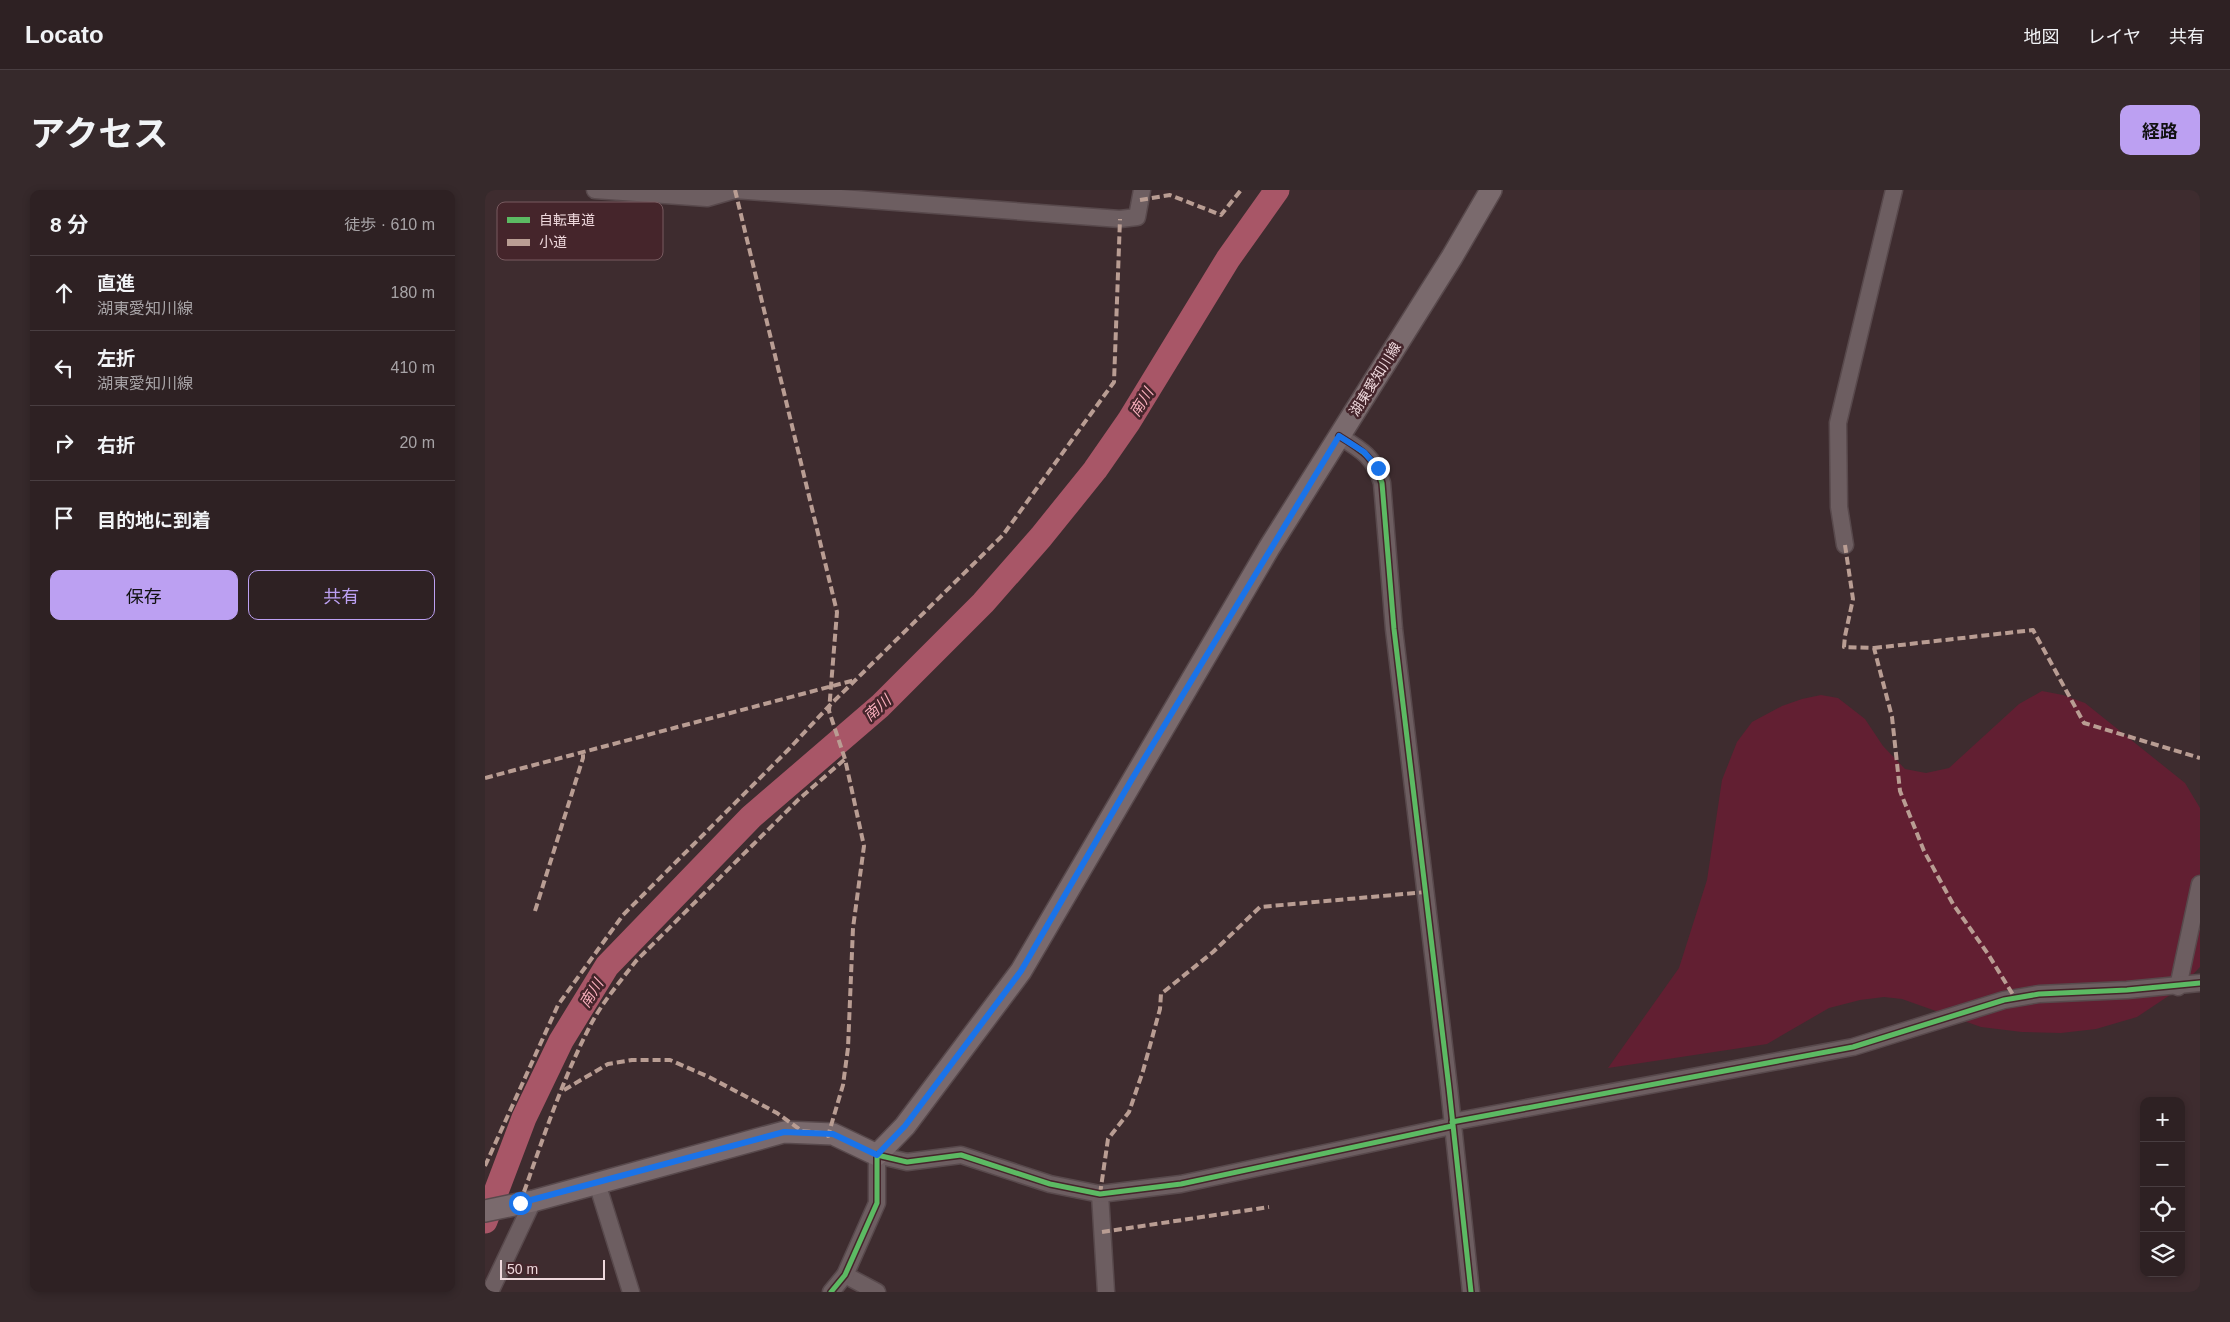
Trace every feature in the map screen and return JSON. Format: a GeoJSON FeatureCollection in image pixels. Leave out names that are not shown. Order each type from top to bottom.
{"type":"FeatureCollection","features":[{"type":"Feature","properties":{"kind":"main road","name":"湖東愛知川線"},"geometry":{"type":"LineString","coordinates":[[877,1155],[905,1126],[1021,971],[1147,753],[1491,190]]}},
{"type":"Feature","properties":{"kind":"main road"},"geometry":{"type":"LineString","coordinates":[[485,1211],[523,1203],[784,1132],[833,1134],[877,1155]]}},
{"type":"Feature","properties":{"kind":"street"},"geometry":{"type":"LineString","coordinates":[[595,190],[707,198],[735,190],[1120,219],[1137,217],[1142,190]]}},
{"type":"Feature","properties":{"kind":"street"},"geometry":{"type":"LineString","coordinates":[[1845,545],[1839,507],[1839,424],[1894,190]]}},
{"type":"Feature","properties":{"kind":"street"},"geometry":{"type":"LineString","coordinates":[[1339,436],[1364,452],[1373,461],[1382,483],[1394,629],[1471,1292]]}},
{"type":"Feature","properties":{"kind":"street"},"geometry":{"type":"LineString","coordinates":[[2178,987],[2200,884]]}},
{"type":"Feature","properties":{"kind":"street"},"geometry":{"type":"LineString","coordinates":[[831,1292],[845,1275],[877,1203],[877,1155],[907,1162],[961,1156],[1050,1184],[1100,1194],[1181,1184],[1452,1124],[1853,1047],[2009,999],[2039,994],[2178,987],[2200,983]]}},
{"type":"Feature","properties":{"kind":"street"},"geometry":{"type":"LineString","coordinates":[[597,1183],[631,1292]]}},
{"type":"Feature","properties":{"kind":"street"},"geometry":{"type":"LineString","coordinates":[[1100,1194],[1106,1292]]}},
{"type":"Feature","properties":{"kind":"street"},"geometry":{"type":"LineString","coordinates":[[490,1292],[523,1203]]}},
{"type":"Feature","properties":{"kind":"street"},"geometry":{"type":"LineString","coordinates":[[845,1275],[877,1292]]}},
{"type":"Feature","properties":{"kind":"shaded area"},"geometry":{"type":"Polygon","coordinates":[[[2042,691],[2063,695],[2085,703],[2185,783],[2200,808],[2200,967],[2179,989],[2137,1017],[2096,1029],[2061,1033],[2022,1032],[1981,1027],[1902,999],[1884,997],[1860,1000],[1829,1008],[1767,1044],[1608,1068],[1679,968],[1707,880],[1722,780],[1737,742],[1752,722],[1782,706],[1802,699],[1821,695],[1838,698],[1865,719],[1883,746],[1905,769],[1926,773],[1949,768],[2019,704],[2042,691]]]}},
{"type":"Feature","properties":{"kind":"waterway","name":"南川"},"geometry":{"type":"LineString","coordinates":[[485,1221],[524,1118],[561,1041],[607,966],[751,817],[880,706],[983,603],[1041,537],[1095,470],[1129,421],[1228,259],[1277,190]]}},
{"type":"Feature","properties":{"kind":"marked path"},"geometry":{"type":"LineString","coordinates":[[735,190],[837,612],[829,711],[845,759],[864,846],[853,928],[848,1048],[843,1085],[828,1136],[833,1134]]}},
{"type":"Feature","properties":{"kind":"marked path"},"geometry":{"type":"LineString","coordinates":[[1140,200],[1170,195],[1221,215],[1241,190]]}},
{"type":"Feature","properties":{"kind":"marked path"},"geometry":{"type":"LineString","coordinates":[[485,1166],[558,1005],[623,915],[789,749],[829,706],[1003,535],[1114,382],[1120,219]]}},
{"type":"Feature","properties":{"kind":"marked path"},"geometry":{"type":"LineString","coordinates":[[1845,545],[1853,599],[1844,647],[1874,648],[1892,717],[1900,791],[1924,851],[1953,904],[1988,954],[2015,998]]}},
{"type":"Feature","properties":{"kind":"marked path"},"geometry":{"type":"LineString","coordinates":[[1874,648],[2033,630],[2084,723],[2200,758]]}},
{"type":"Feature","properties":{"kind":"marked path"},"geometry":{"type":"LineString","coordinates":[[485,778],[855,680]]}},
{"type":"Feature","properties":{"kind":"marked path"},"geometry":{"type":"LineString","coordinates":[[535,911],[583,758],[583,752]]}},
{"type":"Feature","properties":{"kind":"marked path"},"geometry":{"type":"LineString","coordinates":[[520,1203],[551,1115],[578,1051],[598,1012],[610,994],[636,961],[799,799],[845,759]]}},
{"type":"Feature","properties":{"kind":"marked path"},"geometry":{"type":"LineString","coordinates":[[1100,1194],[1108,1139],[1129,1112],[1143,1071],[1160,1009],[1161,994],[1213,952],[1260,907],[1426,892]]}},
{"type":"Feature","properties":{"kind":"marked path"},"geometry":{"type":"LineString","coordinates":[[564,1090],[608,1064],[632,1060],[670,1060],[709,1077],[777,1113],[802,1131],[833,1134]]}},
{"type":"Feature","properties":{"kind":"marked path"},"geometry":{"type":"LineString","coordinates":[[1102,1232],[1269,1207]]}},
{"type":"Feature","properties":{"kind":"cycle path"},"geometry":{"type":"LineString","coordinates":[[1339,436],[1371,460],[1382,483],[1394,629],[1449,1088],[1471,1292]]}},
{"type":"Feature","properties":{"kind":"cycle path"},"geometry":{"type":"LineString","coordinates":[[1452,1122],[1853,1047],[2004,1000],[2039,994],[2127,990],[2200,983]]}},
{"type":"Feature","properties":{"kind":"cycle path"},"geometry":{"type":"LineString","coordinates":[[831,1292],[845,1275],[877,1203],[877,1155],[907,1162],[961,1155],[1050,1184],[1100,1194],[1181,1184],[1452,1126]]}},
{"type":"Feature","properties":{"kind":"route"},"geometry":{"type":"LineString","coordinates":[[520,1203],[784,1132],[833,1134],[877,1155],[905,1126],[1021,971],[1269,548],[1339,436],[1364,452],[1378,468]]}}]}
